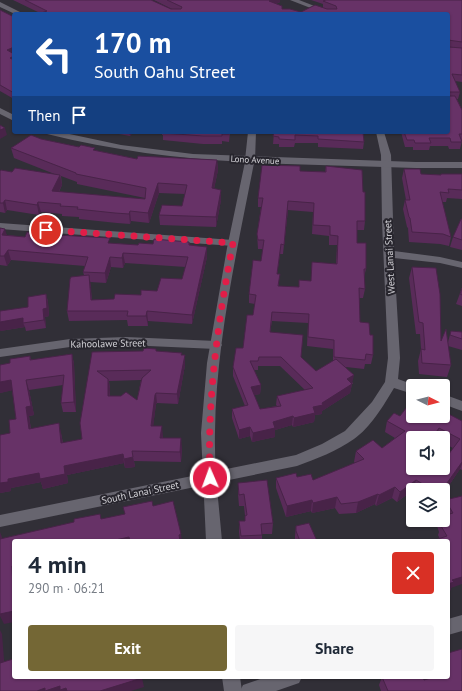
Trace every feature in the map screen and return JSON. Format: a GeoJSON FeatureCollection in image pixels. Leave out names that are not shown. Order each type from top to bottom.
{"type":"FeatureCollection","features":[{"type":"Feature","properties":{"kind":"street"},"geometry":{"type":"LineString","coordinates":[[292,2],[325,12]]}},
{"type":"Feature","properties":{"kind":"street"},"geometry":{"type":"LineString","coordinates":[[0,4],[16,12]]}},
{"type":"Feature","properties":{"kind":"street"},"geometry":{"type":"LineString","coordinates":[[0,111],[12,117]]}},
{"type":"Feature","properties":{"kind":"street","name":"Lono Avenue"},"geometry":{"type":"LineString","coordinates":[[57,134],[80,141],[115,148],[152,153],[250,160],[462,165]]}},
{"type":"Feature","properties":{"kind":"street"},"geometry":{"type":"LineString","coordinates":[[214,539],[210,478],[209,414],[216,346],[233,243],[250,160],[252,134]]}},
{"type":"Feature","properties":{"kind":"street","name":"West Lanai Street"},"geometry":{"type":"LineString","coordinates":[[381,134],[386,155],[394,358],[391,382]]}},
{"type":"Feature","properties":{"kind":"street"},"geometry":{"type":"LineString","coordinates":[[0,226],[233,243]]}},
{"type":"Feature","properties":{"kind":"street"},"geometry":{"type":"LineString","coordinates":[[389,254],[440,260],[462,265]]}},
{"type":"Feature","properties":{"kind":"street","name":"Kahoolawe Street"},"geometry":{"type":"LineString","coordinates":[[0,353],[70,343],[126,341],[216,346]]}},
{"type":"Feature","properties":{"kind":"street"},"geometry":{"type":"LineString","coordinates":[[391,382],[406,387]]}},
{"type":"Feature","properties":{"kind":"street","name":"South Lanai Street"},"geometry":{"type":"LineString","coordinates":[[0,521],[297,460],[328,448],[350,435],[367,419],[377,406],[391,382]]}},
{"type":"Feature","properties":{"kind":"street"},"geometry":{"type":"LineString","coordinates":[[450,402],[462,406]]}},
{"type":"Feature","properties":{"kind":"street"},"geometry":{"type":"LineString","coordinates":[[450,626],[462,623]]}},
{"type":"Feature","properties":{"kind":"street"},"geometry":{"type":"LineString","coordinates":[[231,679],[233,691]]}},
{"type":"Feature","properties":{"kind":"street"},"geometry":{"type":"LineString","coordinates":[[249,691],[287,679]]}},
{"type":"Feature","properties":{"kind":"building"},"geometry":{"type":"Polygon","coordinates":[[[25,0],[151,0],[171,9],[181,9],[182,7],[167,0],[271,0],[269,1],[282,6],[282,9],[290,9],[301,12],[44,12],[47,11],[25,0]]]}},
{"type":"Feature","properties":{"kind":"building"},"geometry":{"type":"Polygon","coordinates":[[[326,0],[462,0],[462,42],[450,40],[450,12],[301,12],[315,5],[327,9],[337,9],[336,6],[323,1],[326,0]]]}},
{"type":"Feature","properties":{"kind":"building"},"geometry":{"type":"Polygon","coordinates":[[[0,10],[12,16],[12,48],[7,50],[12,53],[12,57],[10,58],[12,59],[12,92],[0,85],[0,10]]]}},
{"type":"Feature","properties":{"kind":"building"},"geometry":{"type":"Polygon","coordinates":[[[450,47],[462,48],[462,75],[452,74],[460,92],[450,92],[450,47]]]}},
{"type":"Feature","properties":{"kind":"building"},"geometry":{"type":"Polygon","coordinates":[[[450,96],[455,96],[462,110],[462,134],[459,134],[462,142],[451,142],[450,138],[429,138],[431,143],[415,143],[414,140],[407,140],[405,134],[450,134],[450,96]]]}},
{"type":"Feature","properties":{"kind":"building"},"geometry":{"type":"Polygon","coordinates":[[[0,125],[5,128],[0,130],[0,125]]]}},
{"type":"Feature","properties":{"kind":"building"},"geometry":{"type":"Polygon","coordinates":[[[176,134],[222,134],[222,136],[176,134]]]}},
{"type":"Feature","properties":{"kind":"building"},"geometry":{"type":"Polygon","coordinates":[[[274,134],[363,134],[364,142],[318,139],[318,136],[295,135],[295,140],[279,139],[279,137],[273,136],[274,134]]]}},
{"type":"Feature","properties":{"kind":"building"},"geometry":{"type":"Polygon","coordinates":[[[31,135],[41,139],[79,147],[81,145],[95,148],[93,150],[137,159],[138,156],[217,160],[212,188],[221,190],[216,217],[159,215],[162,205],[182,206],[187,185],[158,183],[148,213],[130,211],[129,214],[115,213],[77,209],[78,207],[60,206],[61,204],[38,202],[37,205],[5,200],[3,203],[0,203],[0,171],[12,172],[15,168],[60,175],[52,191],[145,199],[146,188],[76,174],[11,148],[31,135]]]}},
{"type":"Feature","properties":{"kind":"building"},"geometry":{"type":"Polygon","coordinates":[[[262,165],[300,166],[300,171],[326,172],[326,166],[362,170],[363,192],[365,192],[365,221],[357,221],[357,243],[366,243],[366,269],[364,269],[365,289],[359,288],[360,322],[369,323],[370,335],[373,335],[373,355],[366,354],[365,360],[334,357],[334,340],[308,337],[309,314],[272,312],[270,332],[303,335],[301,357],[316,371],[336,359],[354,375],[347,379],[352,384],[322,403],[323,405],[313,407],[315,413],[294,418],[293,416],[273,422],[275,428],[253,433],[250,427],[239,430],[232,409],[248,405],[233,367],[236,348],[243,348],[247,315],[253,315],[256,295],[249,294],[253,260],[261,261],[264,240],[258,240],[257,234],[263,198],[258,198],[262,165]],[[288,201],[284,245],[281,244],[277,274],[280,274],[278,286],[299,287],[299,280],[311,281],[312,262],[337,264],[338,236],[330,235],[330,226],[313,225],[314,203],[288,201]],[[259,357],[258,361],[250,361],[261,385],[251,387],[260,409],[281,406],[277,396],[313,388],[281,357],[259,357]]]}},
{"type":"Feature","properties":{"kind":"building"},"geometry":{"type":"Polygon","coordinates":[[[404,169],[420,169],[421,174],[462,174],[462,190],[448,189],[449,193],[440,192],[451,237],[443,234],[412,232],[405,200],[410,200],[404,169]]]}},
{"type":"Feature","properties":{"kind":"building"},"geometry":{"type":"Polygon","coordinates":[[[462,219],[462,240],[453,237],[462,219]]]}},
{"type":"Feature","properties":{"kind":"building"},"geometry":{"type":"Polygon","coordinates":[[[0,228],[5,229],[2,235],[25,237],[27,232],[110,238],[108,243],[138,245],[139,243],[153,244],[154,239],[189,242],[189,245],[207,247],[192,315],[147,311],[146,316],[127,316],[128,311],[67,311],[71,277],[89,275],[91,300],[114,299],[115,294],[141,295],[141,290],[157,291],[161,278],[182,279],[188,257],[123,253],[122,258],[110,257],[105,273],[83,272],[88,257],[8,250],[4,256],[0,256],[0,228]]]}},
{"type":"Feature","properties":{"kind":"building"},"geometry":{"type":"Polygon","coordinates":[[[412,267],[436,268],[440,294],[441,341],[446,329],[451,365],[422,363],[421,349],[425,350],[423,323],[419,322],[412,267]]]}},
{"type":"Feature","properties":{"kind":"building"},"geometry":{"type":"Polygon","coordinates":[[[46,294],[47,308],[43,309],[44,320],[23,323],[23,318],[0,322],[0,311],[28,307],[28,297],[46,294]]]}},
{"type":"Feature","properties":{"kind":"building"},"geometry":{"type":"Polygon","coordinates":[[[451,331],[462,332],[462,339],[450,335],[451,331]]]}},
{"type":"Feature","properties":{"kind":"building"},"geometry":{"type":"Polygon","coordinates":[[[144,348],[156,349],[156,351],[182,353],[181,355],[185,355],[177,394],[156,393],[155,395],[151,426],[162,426],[160,438],[181,438],[180,452],[132,451],[133,457],[124,459],[123,454],[64,466],[65,474],[40,479],[39,473],[8,479],[8,482],[0,483],[0,435],[10,433],[9,420],[16,419],[11,380],[0,382],[0,365],[10,363],[10,359],[30,356],[30,360],[72,354],[74,402],[61,403],[64,375],[26,380],[31,406],[26,407],[29,429],[59,423],[61,443],[82,439],[80,423],[92,352],[143,351],[144,348]],[[151,370],[97,371],[108,379],[108,396],[121,396],[126,392],[137,400],[142,378],[151,370]]]}},
{"type":"Feature","properties":{"kind":"building"},"geometry":{"type":"Polygon","coordinates":[[[406,408],[406,423],[450,423],[450,415],[462,421],[462,462],[447,483],[421,483],[416,480],[412,483],[406,483],[406,488],[400,492],[395,487],[379,495],[378,494],[358,502],[341,504],[337,497],[313,503],[312,500],[287,506],[276,478],[296,473],[297,477],[311,474],[313,480],[364,459],[356,451],[373,440],[382,448],[405,431],[387,421],[394,413],[400,416],[406,408]]]}},
{"type":"Feature","properties":{"kind":"building"},"geometry":{"type":"Polygon","coordinates":[[[267,480],[273,523],[261,524],[262,535],[241,536],[239,521],[245,521],[245,516],[247,515],[244,494],[239,495],[238,483],[267,480]]]}},
{"type":"Feature","properties":{"kind":"building"},"geometry":{"type":"Polygon","coordinates":[[[462,496],[462,577],[452,580],[454,582],[450,583],[450,539],[438,539],[447,536],[442,527],[450,527],[450,514],[453,513],[450,508],[450,499],[462,496]]]}},
{"type":"Feature","properties":{"kind":"building"},"geometry":{"type":"Polygon","coordinates":[[[152,501],[153,506],[173,501],[181,534],[179,535],[180,539],[130,539],[129,537],[120,539],[12,539],[12,611],[0,614],[0,539],[74,522],[74,519],[100,514],[101,519],[125,514],[123,507],[152,501]]]}},
{"type":"Feature","properties":{"kind":"building"},"geometry":{"type":"Polygon","coordinates":[[[309,523],[316,539],[299,539],[296,526],[309,523]]]}},
{"type":"Feature","properties":{"kind":"building"},"geometry":{"type":"Polygon","coordinates":[[[462,649],[462,691],[388,691],[383,679],[450,679],[450,652],[462,649]]]}},
{"type":"Feature","properties":{"kind":"building"},"geometry":{"type":"Polygon","coordinates":[[[12,659],[12,679],[139,679],[100,691],[67,691],[66,688],[60,690],[60,686],[45,691],[45,688],[37,691],[0,691],[0,663],[12,659]]]}},
{"type":"Feature","properties":{"kind":"route"},"geometry":{"type":"LineString","coordinates":[[46,230],[233,243],[213,363],[208,433],[210,478]]}}]}
